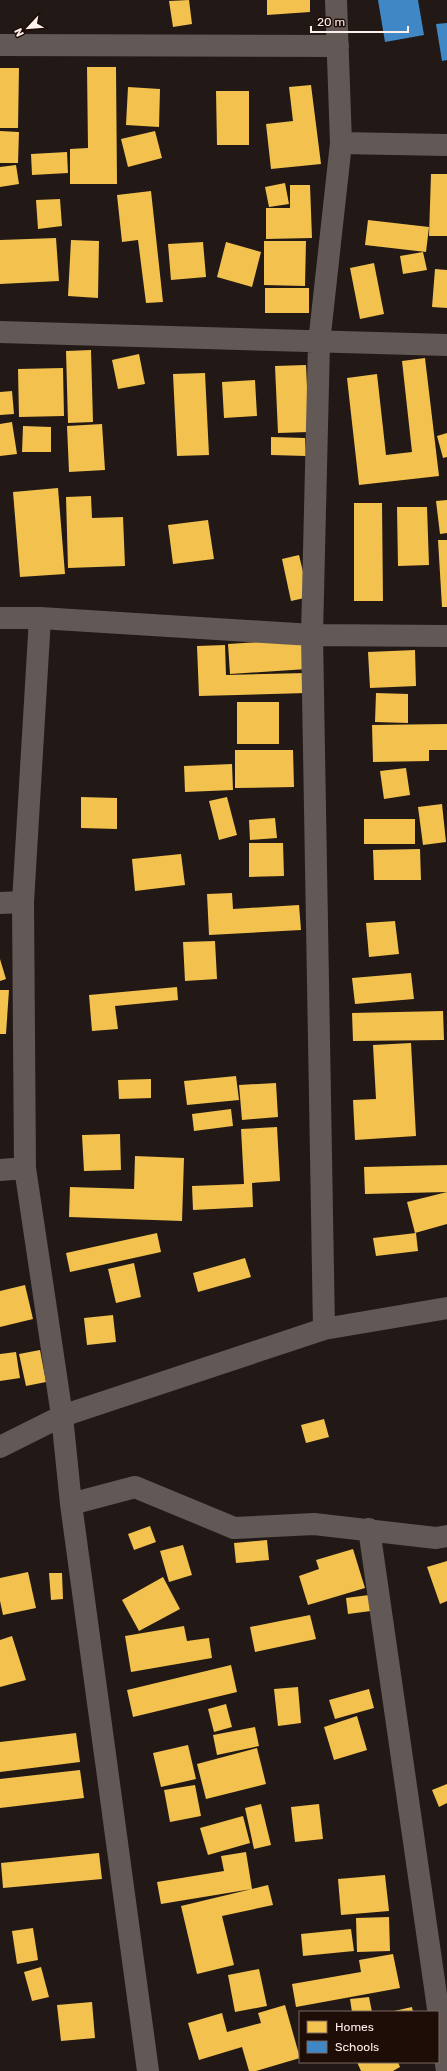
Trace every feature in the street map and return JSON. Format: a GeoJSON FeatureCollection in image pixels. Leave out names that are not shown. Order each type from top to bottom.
{"type":"FeatureCollection","features":[{"type":"Feature","properties":{"kind":"street"},"geometry":{"type":"LineString","coordinates":[[324,1329],[312,634],[319,343],[341,143],[336,0]]}},
{"type":"Feature","properties":{"kind":"street"},"geometry":{"type":"LineString","coordinates":[[0,45],[338,46]]}},
{"type":"Feature","properties":{"kind":"street"},"geometry":{"type":"LineString","coordinates":[[341,143],[447,146]]}},
{"type":"Feature","properties":{"kind":"street"},"geometry":{"type":"LineString","coordinates":[[0,332],[319,343],[447,345]]}},
{"type":"Feature","properties":{"kind":"street"},"geometry":{"type":"LineString","coordinates":[[0,618],[40,618],[312,634],[447,636]]}},
{"type":"Feature","properties":{"kind":"street"},"geometry":{"type":"LineString","coordinates":[[40,618],[22,902],[25,1168],[62,1416],[71,1504],[148,2071]]}},
{"type":"Feature","properties":{"kind":"street"},"geometry":{"type":"LineString","coordinates":[[0,903],[22,902]]}},
{"type":"Feature","properties":{"kind":"street"},"geometry":{"type":"LineString","coordinates":[[0,1170],[25,1168]]}},
{"type":"Feature","properties":{"kind":"street"},"geometry":{"type":"LineString","coordinates":[[0,1447],[62,1416],[324,1329],[447,1308]]}},
{"type":"Feature","properties":{"kind":"street"},"geometry":{"type":"LineString","coordinates":[[71,1504],[135,1487],[234,1528],[314,1524],[369,1529],[436,1538],[447,1536]]}},
{"type":"Feature","properties":{"kind":"street"},"geometry":{"type":"LineString","coordinates":[[369,1529],[437,2011]]}},
{"type":"Feature","properties":{"kind":"street"},"geometry":{"type":"LineString","coordinates":[[439,2022],[446,2071]]}},
{"type":"Feature","properties":{"kind":"building: Homes"},"geometry":{"type":"Polygon","coordinates":[[[189,0],[192,24],[173,27],[169,1],[189,0]]]}},
{"type":"Feature","properties":{"kind":"building: Homes"},"geometry":{"type":"Polygon","coordinates":[[[267,0],[310,0],[310,12],[267,15],[267,0]]]}},
{"type":"Feature","properties":{"kind":"building: Homes"},"geometry":{"type":"Polygon","coordinates":[[[87,67],[116,67],[117,184],[70,184],[70,149],[88,148],[87,67]]]}},
{"type":"Feature","properties":{"kind":"building: Homes"},"geometry":{"type":"Polygon","coordinates":[[[0,68],[19,68],[18,128],[0,128],[0,68]]]}},
{"type":"Feature","properties":{"kind":"building: Homes"},"geometry":{"type":"Polygon","coordinates":[[[311,85],[321,164],[271,169],[266,124],[293,121],[289,87],[311,85]]]}},
{"type":"Feature","properties":{"kind":"building: Homes"},"geometry":{"type":"Polygon","coordinates":[[[128,87],[160,89],[159,127],[126,125],[128,87]]]}},
{"type":"Feature","properties":{"kind":"building: Homes"},"geometry":{"type":"Polygon","coordinates":[[[216,91],[249,91],[249,145],[217,145],[216,91]]]}},
{"type":"Feature","properties":{"kind":"building: Homes"},"geometry":{"type":"Polygon","coordinates":[[[0,131],[19,132],[18,163],[0,163],[0,131]]]}},
{"type":"Feature","properties":{"kind":"building: Homes"},"geometry":{"type":"Polygon","coordinates":[[[155,131],[162,158],[128,167],[121,139],[155,131]]]}},
{"type":"Feature","properties":{"kind":"building: Homes"},"geometry":{"type":"Polygon","coordinates":[[[67,152],[68,173],[32,175],[31,154],[67,152]]]}},
{"type":"Feature","properties":{"kind":"building: Homes"},"geometry":{"type":"Polygon","coordinates":[[[16,165],[19,184],[0,187],[0,167],[16,165]]]}},
{"type":"Feature","properties":{"kind":"building: Homes"},"geometry":{"type":"Polygon","coordinates":[[[431,174],[447,174],[447,236],[429,236],[431,174]]]}},
{"type":"Feature","properties":{"kind":"building: Homes"},"geometry":{"type":"Polygon","coordinates":[[[285,183],[289,204],[269,207],[265,187],[285,183]]]}},
{"type":"Feature","properties":{"kind":"building: Homes"},"geometry":{"type":"Polygon","coordinates":[[[290,185],[310,185],[312,238],[266,239],[266,208],[290,208],[290,185]]]}},
{"type":"Feature","properties":{"kind":"building: Homes"},"geometry":{"type":"Polygon","coordinates":[[[151,191],[163,302],[146,303],[138,240],[122,242],[117,195],[151,191]]]}},
{"type":"Feature","properties":{"kind":"building: Homes"},"geometry":{"type":"Polygon","coordinates":[[[60,199],[62,226],[38,229],[36,200],[60,199]]]}},
{"type":"Feature","properties":{"kind":"building: Homes"},"geometry":{"type":"Polygon","coordinates":[[[368,220],[429,227],[426,252],[365,245],[368,220]]]}},
{"type":"Feature","properties":{"kind":"building: Homes"},"geometry":{"type":"Polygon","coordinates":[[[56,238],[59,281],[0,284],[0,240],[56,238]]]}},
{"type":"Feature","properties":{"kind":"building: Homes"},"geometry":{"type":"Polygon","coordinates":[[[71,240],[99,241],[98,298],[68,296],[71,240]]]}},
{"type":"Feature","properties":{"kind":"building: Homes"},"geometry":{"type":"Polygon","coordinates":[[[264,241],[306,241],[305,286],[264,285],[264,241]]]}},
{"type":"Feature","properties":{"kind":"building: Homes"},"geometry":{"type":"Polygon","coordinates":[[[203,242],[206,277],[171,280],[168,244],[203,242]]]}},
{"type":"Feature","properties":{"kind":"building: Homes"},"geometry":{"type":"Polygon","coordinates":[[[226,242],[261,252],[252,287],[217,277],[226,242]]]}},
{"type":"Feature","properties":{"kind":"building: Homes"},"geometry":{"type":"Polygon","coordinates":[[[423,252],[427,270],[403,274],[400,256],[423,252]]]}},
{"type":"Feature","properties":{"kind":"building: Homes"},"geometry":{"type":"Polygon","coordinates":[[[374,263],[384,314],[360,319],[350,268],[374,263]]]}},
{"type":"Feature","properties":{"kind":"building: Homes"},"geometry":{"type":"Polygon","coordinates":[[[435,269],[447,270],[447,308],[432,307],[435,269]]]}},
{"type":"Feature","properties":{"kind":"building: Homes"},"geometry":{"type":"Polygon","coordinates":[[[265,288],[309,288],[309,313],[265,313],[265,288]]]}},
{"type":"Feature","properties":{"kind":"building: Homes"},"geometry":{"type":"Polygon","coordinates":[[[91,350],[93,422],[68,423],[66,351],[91,350]]]}},
{"type":"Feature","properties":{"kind":"building: Homes"},"geometry":{"type":"Polygon","coordinates":[[[139,354],[145,384],[118,389],[112,360],[139,354]]]}},
{"type":"Feature","properties":{"kind":"building: Homes"},"geometry":{"type":"Polygon","coordinates":[[[425,358],[439,476],[359,485],[347,378],[377,374],[386,455],[412,452],[402,361],[425,358]]]}},
{"type":"Feature","properties":{"kind":"building: Homes"},"geometry":{"type":"Polygon","coordinates":[[[306,365],[309,432],[278,433],[275,366],[306,365]]]}},
{"type":"Feature","properties":{"kind":"building: Homes"},"geometry":{"type":"Polygon","coordinates":[[[63,368],[64,416],[19,417],[18,369],[63,368]]]}},
{"type":"Feature","properties":{"kind":"building: Homes"},"geometry":{"type":"Polygon","coordinates":[[[205,373],[209,455],[177,456],[173,374],[205,373]]]}},
{"type":"Feature","properties":{"kind":"building: Homes"},"geometry":{"type":"Polygon","coordinates":[[[255,380],[257,416],[224,418],[222,382],[255,380]]]}},
{"type":"Feature","properties":{"kind":"building: Homes"},"geometry":{"type":"Polygon","coordinates":[[[12,391],[14,414],[0,415],[0,392],[12,391]]]}},
{"type":"Feature","properties":{"kind":"building: Homes"},"geometry":{"type":"Polygon","coordinates":[[[12,422],[17,454],[0,456],[0,424],[12,422]]]}},
{"type":"Feature","properties":{"kind":"building: Homes"},"geometry":{"type":"Polygon","coordinates":[[[102,424],[105,470],[69,472],[67,426],[102,424]]]}},
{"type":"Feature","properties":{"kind":"building: Homes"},"geometry":{"type":"Polygon","coordinates":[[[23,426],[51,427],[51,452],[22,452],[23,426]]]}},
{"type":"Feature","properties":{"kind":"building: Homes"},"geometry":{"type":"Polygon","coordinates":[[[447,433],[447,457],[443,458],[437,436],[447,433]]]}},
{"type":"Feature","properties":{"kind":"building: Homes"},"geometry":{"type":"Polygon","coordinates":[[[271,437],[305,438],[306,456],[271,455],[271,437]]]}},
{"type":"Feature","properties":{"kind":"building: Homes"},"geometry":{"type":"Polygon","coordinates":[[[58,488],[65,574],[20,577],[13,492],[58,488]]]}},
{"type":"Feature","properties":{"kind":"building: Homes"},"geometry":{"type":"Polygon","coordinates":[[[91,496],[92,518],[123,517],[125,566],[68,568],[66,497],[91,496]]]}},
{"type":"Feature","properties":{"kind":"building: Homes"},"geometry":{"type":"Polygon","coordinates":[[[447,500],[447,533],[440,534],[436,501],[447,500]]]}},
{"type":"Feature","properties":{"kind":"building: Homes"},"geometry":{"type":"Polygon","coordinates":[[[354,503],[382,503],[383,601],[354,601],[354,503]]]}},
{"type":"Feature","properties":{"kind":"building: Homes"},"geometry":{"type":"Polygon","coordinates":[[[397,507],[427,507],[429,565],[398,566],[397,507]]]}},
{"type":"Feature","properties":{"kind":"building: Homes"},"geometry":{"type":"Polygon","coordinates":[[[208,520],[214,559],[173,564],[168,525],[208,520]]]}},
{"type":"Feature","properties":{"kind":"building: Homes"},"geometry":{"type":"Polygon","coordinates":[[[438,540],[447,540],[447,607],[442,607],[438,540]]]}},
{"type":"Feature","properties":{"kind":"building: Homes"},"geometry":{"type":"Polygon","coordinates":[[[299,555],[309,597],[291,601],[282,559],[299,555]]]}},
{"type":"Feature","properties":{"kind":"building: Homes"},"geometry":{"type":"Polygon","coordinates":[[[305,639],[307,669],[230,674],[228,644],[305,639]]]}},
{"type":"Feature","properties":{"kind":"building: Homes"},"geometry":{"type":"Polygon","coordinates":[[[225,645],[226,675],[306,673],[307,693],[199,696],[197,646],[225,645]]]}},
{"type":"Feature","properties":{"kind":"building: Homes"},"geometry":{"type":"Polygon","coordinates":[[[415,650],[416,686],[370,688],[368,652],[415,650]]]}},
{"type":"Feature","properties":{"kind":"building: Homes"},"geometry":{"type":"Polygon","coordinates":[[[376,693],[408,694],[408,723],[375,722],[376,693]]]}},
{"type":"Feature","properties":{"kind":"building: Homes"},"geometry":{"type":"Polygon","coordinates":[[[237,702],[279,702],[279,744],[237,744],[237,702]]]}},
{"type":"Feature","properties":{"kind":"building: Homes"},"geometry":{"type":"Polygon","coordinates":[[[447,724],[447,750],[429,750],[429,761],[373,762],[372,725],[447,724]]]}},
{"type":"Feature","properties":{"kind":"building: Homes"},"geometry":{"type":"Polygon","coordinates":[[[235,750],[293,750],[294,787],[235,788],[235,750]]]}},
{"type":"Feature","properties":{"kind":"building: Homes"},"geometry":{"type":"Polygon","coordinates":[[[232,764],[233,790],[185,792],[184,766],[232,764]]]}},
{"type":"Feature","properties":{"kind":"building: Homes"},"geometry":{"type":"Polygon","coordinates":[[[406,768],[410,795],[384,799],[380,771],[406,768]]]}},
{"type":"Feature","properties":{"kind":"building: Homes"},"geometry":{"type":"Polygon","coordinates":[[[81,797],[117,798],[117,829],[81,828],[81,797]]]}},
{"type":"Feature","properties":{"kind":"building: Homes"},"geometry":{"type":"Polygon","coordinates":[[[227,797],[237,835],[219,840],[209,801],[227,797]]]}},
{"type":"Feature","properties":{"kind":"building: Homes"},"geometry":{"type":"Polygon","coordinates":[[[442,804],[446,842],[423,845],[418,807],[442,804]]]}},
{"type":"Feature","properties":{"kind":"building: Homes"},"geometry":{"type":"Polygon","coordinates":[[[275,818],[277,838],[250,840],[249,820],[275,818]]]}},
{"type":"Feature","properties":{"kind":"building: Homes"},"geometry":{"type":"Polygon","coordinates":[[[364,819],[415,819],[415,844],[364,844],[364,819]]]}},
{"type":"Feature","properties":{"kind":"building: Homes"},"geometry":{"type":"Polygon","coordinates":[[[249,843],[283,843],[284,876],[249,877],[249,843]]]}},
{"type":"Feature","properties":{"kind":"building: Homes"},"geometry":{"type":"Polygon","coordinates":[[[420,849],[421,880],[374,880],[373,850],[420,849]]]}},
{"type":"Feature","properties":{"kind":"building: Homes"},"geometry":{"type":"Polygon","coordinates":[[[181,854],[185,885],[135,891],[132,859],[181,854]]]}},
{"type":"Feature","properties":{"kind":"building: Homes"},"geometry":{"type":"Polygon","coordinates":[[[232,893],[233,909],[299,905],[301,930],[209,935],[207,894],[232,893]]]}},
{"type":"Feature","properties":{"kind":"building: Homes"},"geometry":{"type":"Polygon","coordinates":[[[395,921],[399,954],[369,957],[366,923],[395,921]]]}},
{"type":"Feature","properties":{"kind":"building: Homes"},"geometry":{"type":"Polygon","coordinates":[[[215,941],[217,979],[185,981],[183,942],[215,941]]]}},
{"type":"Feature","properties":{"kind":"building: Homes"},"geometry":{"type":"Polygon","coordinates":[[[0,959],[6,979],[0,981],[0,959]]]}},
{"type":"Feature","properties":{"kind":"building: Homes"},"geometry":{"type":"Polygon","coordinates":[[[411,973],[414,999],[355,1004],[352,978],[411,973]]]}},
{"type":"Feature","properties":{"kind":"building: Homes"},"geometry":{"type":"Polygon","coordinates":[[[177,987],[178,1000],[115,1006],[118,1029],[92,1031],[89,995],[177,987]]]}},
{"type":"Feature","properties":{"kind":"building: Homes"},"geometry":{"type":"Polygon","coordinates":[[[0,990],[9,990],[6,1034],[0,1034],[0,990]]]}},
{"type":"Feature","properties":{"kind":"building: Homes"},"geometry":{"type":"Polygon","coordinates":[[[443,1011],[444,1040],[353,1041],[352,1013],[443,1011]]]}},
{"type":"Feature","properties":{"kind":"building: Homes"},"geometry":{"type":"Polygon","coordinates":[[[411,1043],[416,1136],[355,1140],[353,1100],[376,1099],[373,1045],[411,1043]]]}},
{"type":"Feature","properties":{"kind":"building: Homes"},"geometry":{"type":"Polygon","coordinates":[[[236,1076],[239,1100],[187,1105],[184,1081],[236,1076]]]}},
{"type":"Feature","properties":{"kind":"building: Homes"},"geometry":{"type":"Polygon","coordinates":[[[151,1079],[151,1098],[119,1099],[118,1080],[151,1079]]]}},
{"type":"Feature","properties":{"kind":"building: Homes"},"geometry":{"type":"Polygon","coordinates":[[[276,1083],[278,1117],[242,1120],[239,1085],[276,1083]]]}},
{"type":"Feature","properties":{"kind":"building: Homes"},"geometry":{"type":"Polygon","coordinates":[[[231,1109],[233,1126],[194,1131],[192,1114],[231,1109]]]}},
{"type":"Feature","properties":{"kind":"building: Homes"},"geometry":{"type":"Polygon","coordinates":[[[277,1127],[280,1181],[252,1183],[253,1207],[193,1210],[192,1186],[244,1184],[241,1129],[277,1127]]]}},
{"type":"Feature","properties":{"kind":"building: Homes"},"geometry":{"type":"Polygon","coordinates":[[[120,1134],[121,1170],[84,1171],[82,1135],[120,1134]]]}},
{"type":"Feature","properties":{"kind":"building: Homes"},"geometry":{"type":"Polygon","coordinates":[[[135,1156],[184,1158],[182,1221],[69,1217],[70,1187],[134,1189],[135,1156]]]}},
{"type":"Feature","properties":{"kind":"building: Homes"},"geometry":{"type":"Polygon","coordinates":[[[447,1165],[447,1192],[365,1194],[364,1167],[447,1165]]]}},
{"type":"Feature","properties":{"kind":"building: Homes"},"geometry":{"type":"Polygon","coordinates":[[[447,1192],[447,1224],[415,1233],[407,1202],[447,1192]]]}},
{"type":"Feature","properties":{"kind":"building: Homes"},"geometry":{"type":"Polygon","coordinates":[[[157,1233],[161,1252],[70,1272],[66,1253],[157,1233]]]}},
{"type":"Feature","properties":{"kind":"building: Homes"},"geometry":{"type":"Polygon","coordinates":[[[416,1233],[418,1251],[376,1256],[373,1238],[416,1233]]]}},
{"type":"Feature","properties":{"kind":"building: Homes"},"geometry":{"type":"Polygon","coordinates":[[[245,1258],[251,1277],[198,1292],[193,1273],[245,1258]]]}},
{"type":"Feature","properties":{"kind":"building: Homes"},"geometry":{"type":"Polygon","coordinates":[[[134,1263],[141,1297],[116,1303],[108,1269],[134,1263]]]}},
{"type":"Feature","properties":{"kind":"building: Homes"},"geometry":{"type":"Polygon","coordinates":[[[25,1285],[33,1319],[0,1327],[0,1291],[25,1285]]]}},
{"type":"Feature","properties":{"kind":"building: Homes"},"geometry":{"type":"Polygon","coordinates":[[[113,1315],[116,1342],[87,1345],[84,1318],[113,1315]]]}},
{"type":"Feature","properties":{"kind":"building: Homes"},"geometry":{"type":"Polygon","coordinates":[[[40,1350],[46,1382],[26,1386],[19,1354],[40,1350]]]}},
{"type":"Feature","properties":{"kind":"building: Homes"},"geometry":{"type":"Polygon","coordinates":[[[16,1352],[20,1378],[0,1381],[0,1354],[16,1352]]]}},
{"type":"Feature","properties":{"kind":"building: Homes"},"geometry":{"type":"Polygon","coordinates":[[[324,1419],[329,1437],[306,1443],[301,1425],[324,1419]]]}},
{"type":"Feature","properties":{"kind":"building: Homes"},"geometry":{"type":"Polygon","coordinates":[[[150,1526],[156,1542],[134,1550],[128,1534],[150,1526]]]}},
{"type":"Feature","properties":{"kind":"building: Homes"},"geometry":{"type":"Polygon","coordinates":[[[267,1540],[269,1560],[236,1563],[234,1543],[267,1540]]]}},
{"type":"Feature","properties":{"kind":"building: Homes"},"geometry":{"type":"Polygon","coordinates":[[[183,1545],[192,1575],[169,1582],[160,1551],[183,1545]]]}},
{"type":"Feature","properties":{"kind":"building: Homes"},"geometry":{"type":"Polygon","coordinates":[[[353,1549],[365,1588],[308,1605],[299,1576],[319,1569],[316,1560],[353,1549]]]}},
{"type":"Feature","properties":{"kind":"building: Homes"},"geometry":{"type":"Polygon","coordinates":[[[447,1561],[447,1601],[440,1604],[427,1567],[447,1561]]]}},
{"type":"Feature","properties":{"kind":"building: Homes"},"geometry":{"type":"Polygon","coordinates":[[[28,1572],[36,1608],[3,1615],[0,1601],[0,1578],[28,1572]]]}},
{"type":"Feature","properties":{"kind":"building: Homes"},"geometry":{"type":"Polygon","coordinates":[[[49,1573],[62,1573],[63,1599],[51,1600],[49,1573]]]}},
{"type":"Feature","properties":{"kind":"building: Homes"},"geometry":{"type":"Polygon","coordinates":[[[163,1577],[180,1609],[139,1631],[122,1600],[163,1577]]]}},
{"type":"Feature","properties":{"kind":"building: Homes"},"geometry":{"type":"Polygon","coordinates":[[[369,1595],[371,1611],[348,1614],[346,1598],[369,1595]]]}},
{"type":"Feature","properties":{"kind":"building: Homes"},"geometry":{"type":"Polygon","coordinates":[[[310,1615],[316,1639],[255,1652],[250,1627],[310,1615]]]}},
{"type":"Feature","properties":{"kind":"building: Homes"},"geometry":{"type":"Polygon","coordinates":[[[184,1626],[187,1641],[209,1638],[212,1658],[131,1672],[125,1636],[184,1626]]]}},
{"type":"Feature","properties":{"kind":"building: Homes"},"geometry":{"type":"Polygon","coordinates":[[[12,1636],[26,1680],[0,1687],[0,1640],[12,1636]]]}},
{"type":"Feature","properties":{"kind":"building: Homes"},"geometry":{"type":"Polygon","coordinates":[[[231,1665],[237,1692],[133,1717],[127,1690],[231,1665]]]}},
{"type":"Feature","properties":{"kind":"building: Homes"},"geometry":{"type":"Polygon","coordinates":[[[298,1687],[301,1723],[278,1726],[274,1689],[298,1687]]]}},
{"type":"Feature","properties":{"kind":"building: Homes"},"geometry":{"type":"Polygon","coordinates":[[[369,1689],[374,1708],[335,1719],[329,1700],[369,1689]]]}},
{"type":"Feature","properties":{"kind":"building: Homes"},"geometry":{"type":"Polygon","coordinates":[[[226,1704],[232,1727],[214,1732],[208,1709],[226,1704]]]}},
{"type":"Feature","properties":{"kind":"building: Homes"},"geometry":{"type":"Polygon","coordinates":[[[357,1716],[367,1750],[334,1760],[324,1727],[357,1716]]]}},
{"type":"Feature","properties":{"kind":"building: Homes"},"geometry":{"type":"Polygon","coordinates":[[[255,1727],[259,1746],[217,1755],[213,1735],[255,1727]]]}},
{"type":"Feature","properties":{"kind":"building: Homes"},"geometry":{"type":"Polygon","coordinates":[[[76,1733],[80,1762],[0,1772],[0,1742],[76,1733]]]}},
{"type":"Feature","properties":{"kind":"building: Homes"},"geometry":{"type":"Polygon","coordinates":[[[188,1745],[196,1779],[161,1787],[153,1753],[188,1745]]]}},
{"type":"Feature","properties":{"kind":"building: Homes"},"geometry":{"type":"Polygon","coordinates":[[[257,1748],[266,1784],[206,1799],[197,1764],[257,1748]]]}},
{"type":"Feature","properties":{"kind":"building: Homes"},"geometry":{"type":"Polygon","coordinates":[[[80,1770],[84,1798],[0,1808],[0,1779],[80,1770]]]}},
{"type":"Feature","properties":{"kind":"building: Homes"},"geometry":{"type":"Polygon","coordinates":[[[447,1784],[447,1803],[439,1807],[432,1790],[447,1784]]]}},
{"type":"Feature","properties":{"kind":"building: Homes"},"geometry":{"type":"Polygon","coordinates":[[[195,1785],[201,1816],[170,1822],[164,1790],[195,1785]]]}},
{"type":"Feature","properties":{"kind":"building: Homes"},"geometry":{"type":"Polygon","coordinates":[[[261,1804],[271,1845],[254,1849],[245,1808],[261,1804]]]}},
{"type":"Feature","properties":{"kind":"building: Homes"},"geometry":{"type":"Polygon","coordinates":[[[319,1804],[323,1839],[295,1842],[291,1807],[319,1804]]]}},
{"type":"Feature","properties":{"kind":"building: Homes"},"geometry":{"type":"Polygon","coordinates":[[[243,1816],[250,1843],[208,1855],[200,1828],[243,1816]]]}},
{"type":"Feature","properties":{"kind":"building: Homes"},"geometry":{"type":"Polygon","coordinates":[[[246,1852],[252,1889],[161,1904],[157,1882],[224,1871],[221,1856],[246,1852]]]}},
{"type":"Feature","properties":{"kind":"building: Homes"},"geometry":{"type":"Polygon","coordinates":[[[99,1853],[102,1879],[3,1888],[1,1863],[99,1853]]]}},
{"type":"Feature","properties":{"kind":"building: Homes"},"geometry":{"type":"Polygon","coordinates":[[[385,1875],[389,1911],[341,1915],[338,1879],[385,1875]]]}},
{"type":"Feature","properties":{"kind":"building: Homes"},"geometry":{"type":"Polygon","coordinates":[[[268,1885],[273,1905],[222,1916],[234,1965],[197,1974],[181,1906],[268,1885]]]}},
{"type":"Feature","properties":{"kind":"building: Homes"},"geometry":{"type":"Polygon","coordinates":[[[389,1917],[390,1951],[357,1952],[356,1918],[389,1917]]]}},
{"type":"Feature","properties":{"kind":"building: Homes"},"geometry":{"type":"Polygon","coordinates":[[[33,1928],[38,1960],[17,1964],[12,1931],[33,1928]]]}},
{"type":"Feature","properties":{"kind":"building: Homes"},"geometry":{"type":"Polygon","coordinates":[[[351,1929],[354,1951],[303,1956],[301,1934],[351,1929]]]}},
{"type":"Feature","properties":{"kind":"building: Homes"},"geometry":{"type":"Polygon","coordinates":[[[393,1954],[400,1988],[296,2007],[292,1984],[361,1972],[359,1960],[393,1954]]]}},
{"type":"Feature","properties":{"kind":"building: Homes"},"geometry":{"type":"Polygon","coordinates":[[[41,1967],[49,1997],[32,2001],[24,1972],[41,1967]]]}},
{"type":"Feature","properties":{"kind":"building: Homes"},"geometry":{"type":"Polygon","coordinates":[[[259,1969],[267,2006],[235,2012],[228,1975],[259,1969]]]}},
{"type":"Feature","properties":{"kind":"building: Homes"},"geometry":{"type":"Polygon","coordinates":[[[369,1997],[372,2011],[352,2011],[350,1999],[369,1997]]]}},
{"type":"Feature","properties":{"kind":"building: Homes"},"geometry":{"type":"Polygon","coordinates":[[[92,2002],[95,2038],[61,2041],[57,2005],[92,2002]]]}},
{"type":"Feature","properties":{"kind":"building: Homes"},"geometry":{"type":"Polygon","coordinates":[[[285,2005],[299,2058],[256,2071],[249,2071],[242,2047],[199,2060],[188,2023],[222,2013],[227,2032],[261,2023],[258,2013],[285,2005]]]}},
{"type":"Feature","properties":{"kind":"building: Homes"},"geometry":{"type":"Polygon","coordinates":[[[412,2007],[413,2011],[394,2011],[412,2007]]]}},
{"type":"Feature","properties":{"kind":"building: Homes"},"geometry":{"type":"Polygon","coordinates":[[[357,2063],[398,2063],[400,2067],[393,2071],[361,2071],[357,2063]]]}},
{"type":"Feature","properties":{"kind":"building: Schools"},"geometry":{"type":"Polygon","coordinates":[[[378,0],[418,0],[424,35],[385,42],[378,0]]]}},
{"type":"Feature","properties":{"kind":"building: Schools"},"geometry":{"type":"Polygon","coordinates":[[[447,23],[447,60],[442,61],[436,24],[447,23]]]}}]}
